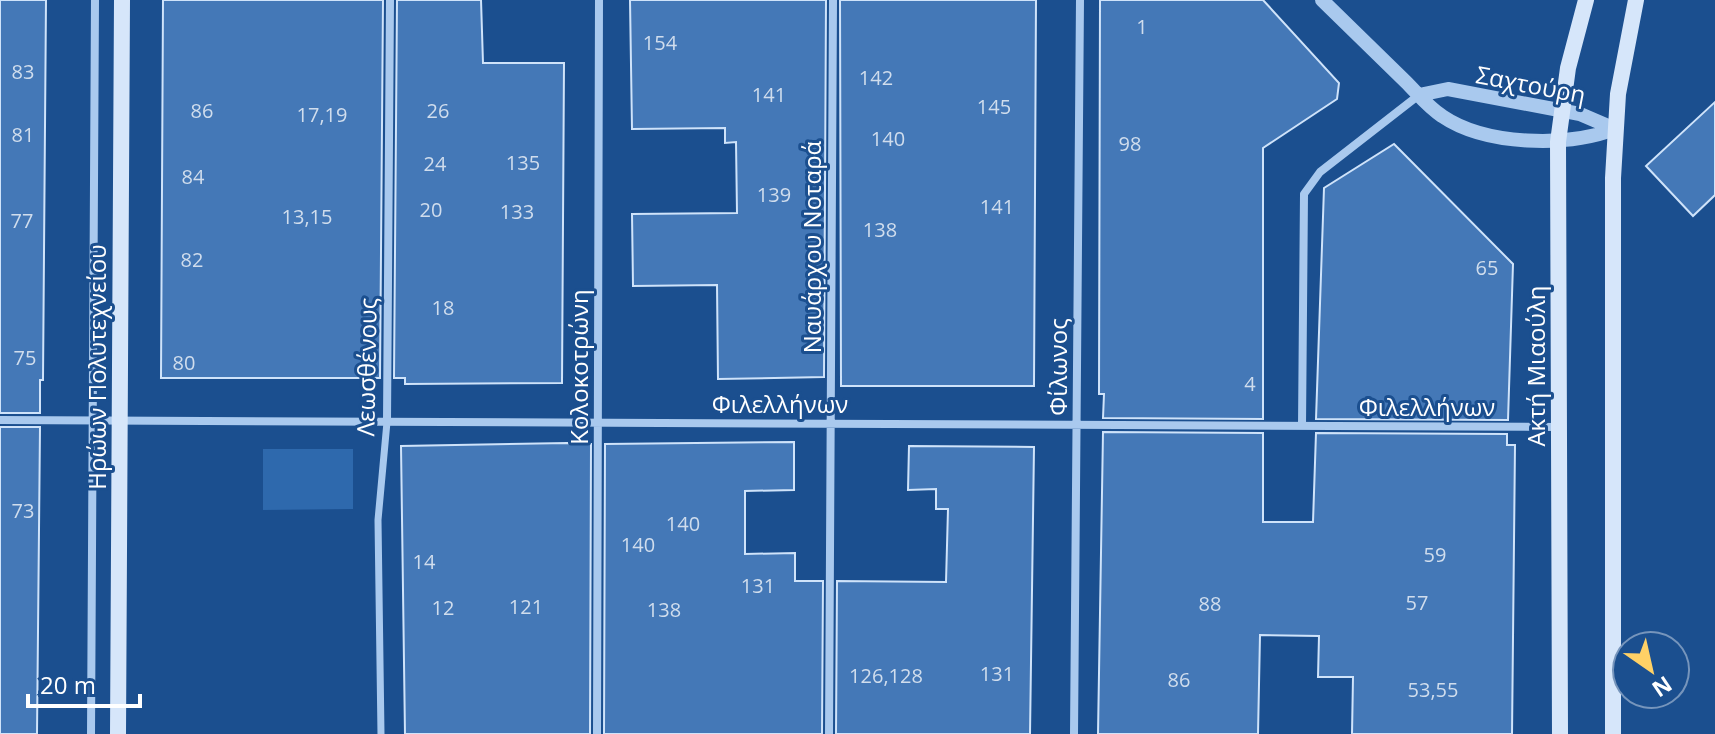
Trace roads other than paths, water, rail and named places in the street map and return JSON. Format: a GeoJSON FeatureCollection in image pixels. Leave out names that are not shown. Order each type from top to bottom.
{"type":"FeatureCollection","features":[{"type":"Feature","properties":{"kind":"main road","name":"Ηρώων Πολυτεχνείου"},"geometry":{"type":"LineString","coordinates":[[118,734],[122,0]]}},
{"type":"Feature","properties":{"kind":"main road","name":"Ακτή Μιαούλη"},"geometry":{"type":"LineString","coordinates":[[1560,734],[1558,142],[1568,68],[1586,0]]}},
{"type":"Feature","properties":{"kind":"main road"},"geometry":{"type":"LineString","coordinates":[[1613,734],[1615,129],[1622,65],[1636,0]]}},
{"type":"Feature","properties":{"kind":"street","name":"Ηρώων Πολυτεχνείου"},"geometry":{"type":"LineString","coordinates":[[91,734],[95,0]]}},
{"type":"Feature","properties":{"kind":"street","name":"Λεωσθένους"},"geometry":{"type":"LineString","coordinates":[[381,734],[378,520],[387,422],[390,0]]}},
{"type":"Feature","properties":{"kind":"street","name":"Κολοκοτρώνη"},"geometry":{"type":"LineString","coordinates":[[597,734],[599,0]]}},
{"type":"Feature","properties":{"kind":"street","name":"Ναυάρχου Νοταρά"},"geometry":{"type":"LineString","coordinates":[[829,734],[833,0]]}},
{"type":"Feature","properties":{"kind":"street","name":"Φίλωνος"},"geometry":{"type":"LineString","coordinates":[[1074,734],[1080,0]]}},
{"type":"Feature","properties":{"kind":"street","name":"Σαχτούρη"},"geometry":{"type":"LineString","coordinates":[[1322,0],[1443,118],[1472,129],[1515,139],[1558,142],[1586,139],[1615,129]]}},
{"type":"Feature","properties":{"kind":"street","name":"Σαχτούρη"},"geometry":{"type":"LineString","coordinates":[[1419,95],[1448,89],[1595,119],[1615,129]]}},
{"type":"Feature","properties":{"kind":"street"},"geometry":{"type":"LineString","coordinates":[[1302,426],[1304,194],[1320,172],[1419,95]]}},
{"type":"Feature","properties":{"kind":"street","name":"Φιλελλήνων"},"geometry":{"type":"LineString","coordinates":[[0,420],[1559,427]]}}]}
